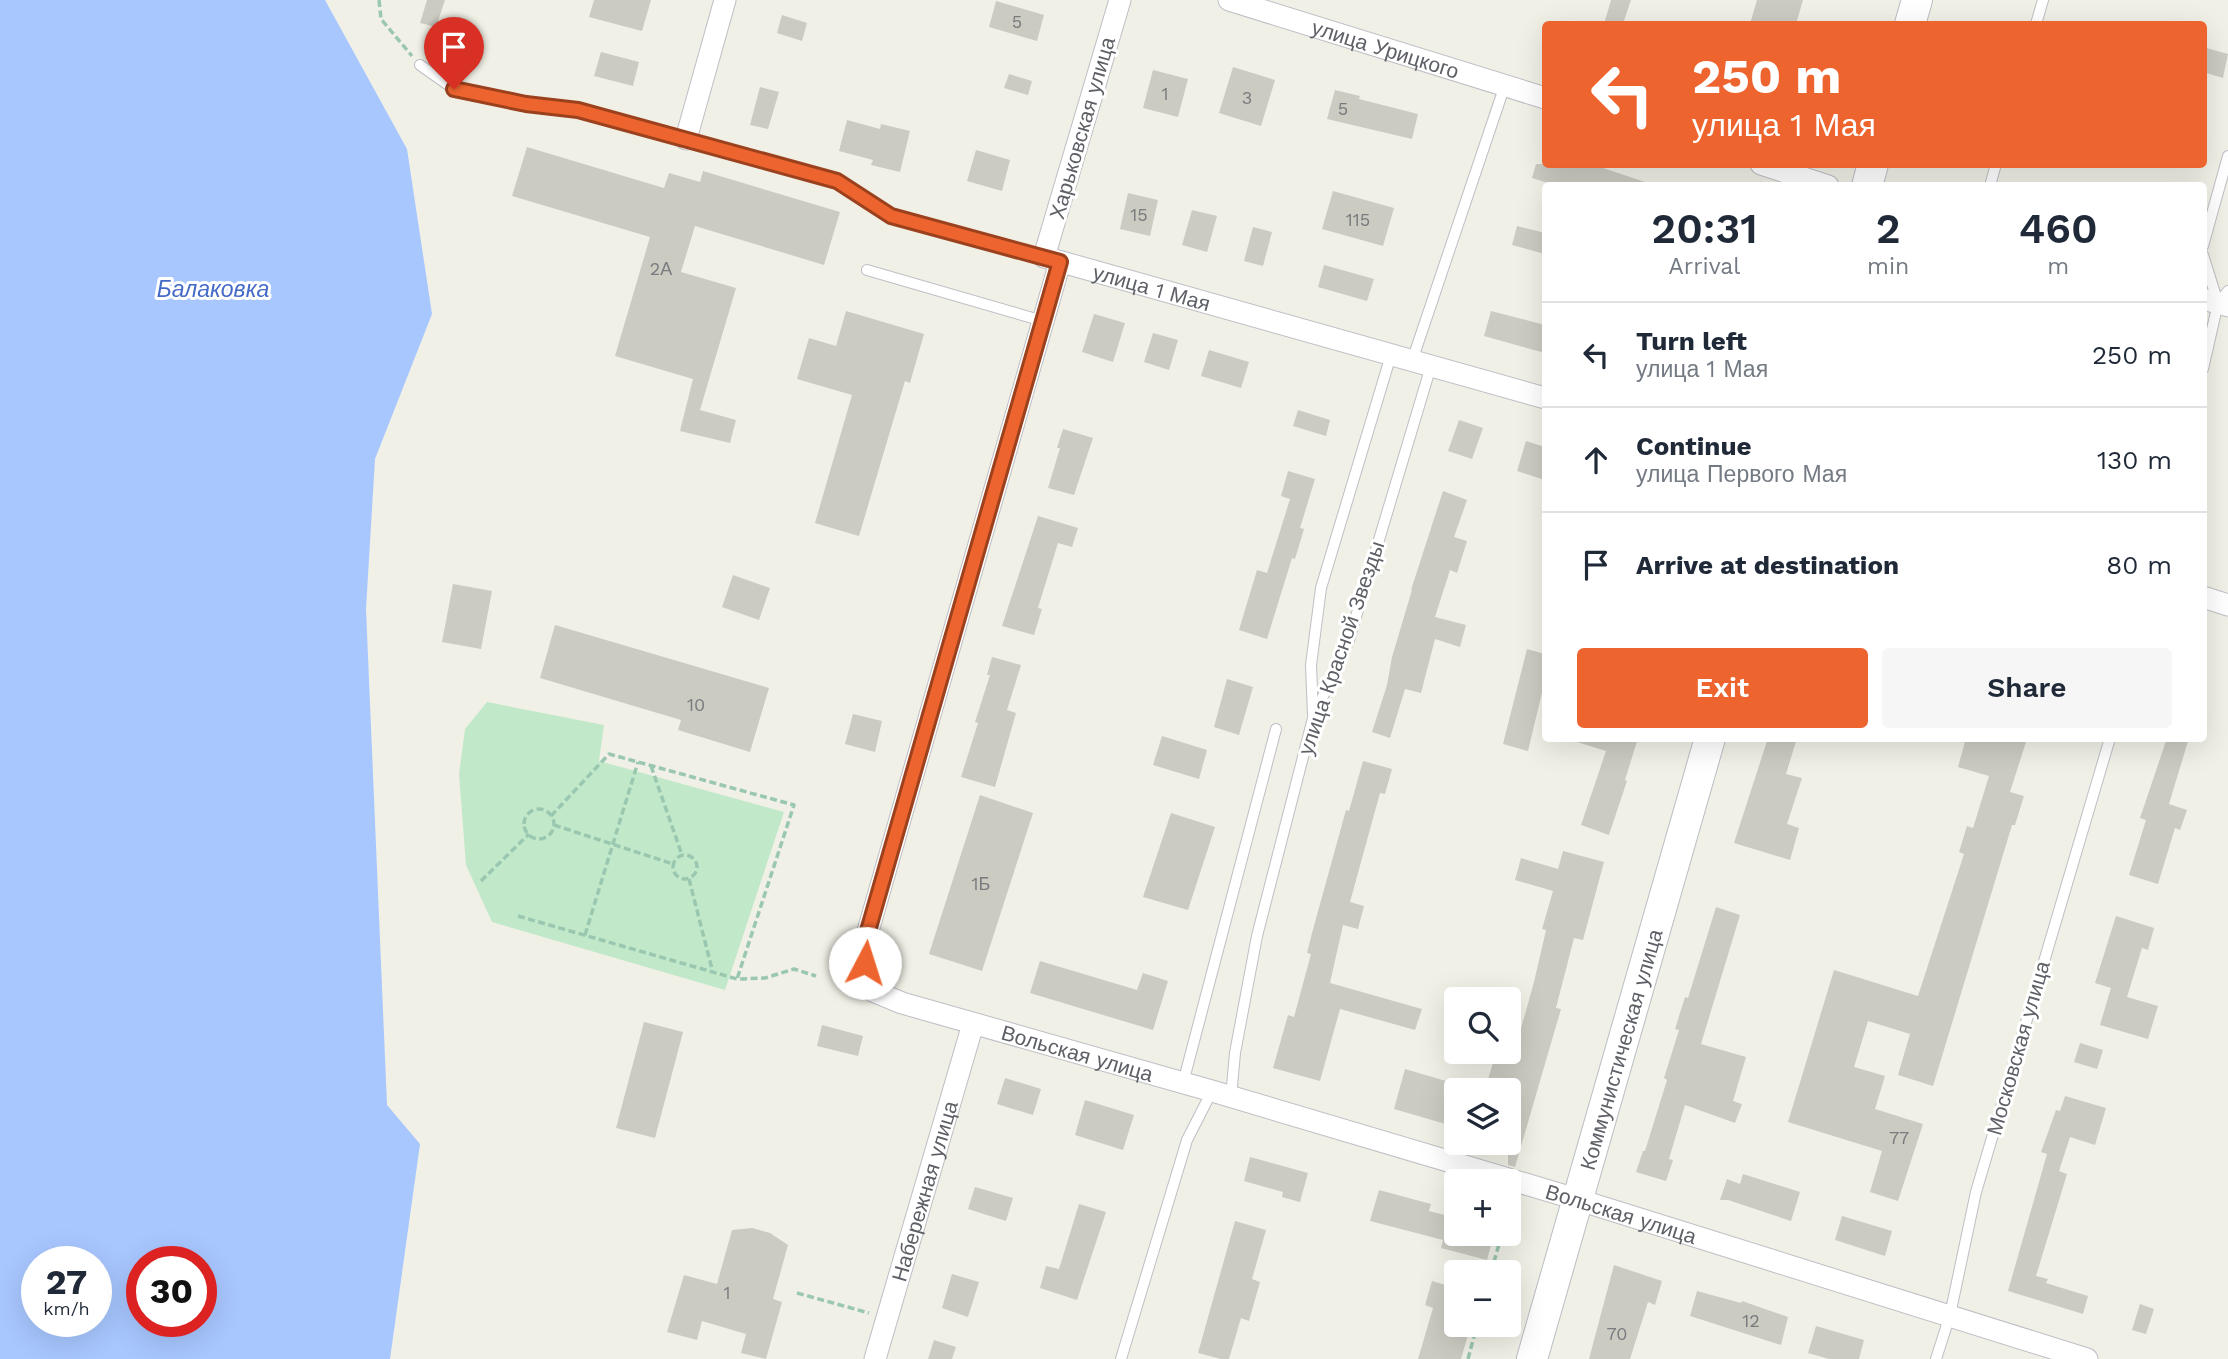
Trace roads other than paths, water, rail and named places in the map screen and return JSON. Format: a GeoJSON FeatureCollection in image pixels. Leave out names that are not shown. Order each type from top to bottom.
{"type":"FeatureCollection","features":[{"type":"Feature","properties":{"kind":"main road"},"geometry":{"type":"LineString","coordinates":[[1911,21],[1917,0]]}},
{"type":"Feature","properties":{"kind":"main road","name":"Коммунистическая улица"},"geometry":{"type":"LineString","coordinates":[[1532,1359],[1709,742]]}},
{"type":"Feature","properties":{"kind":"street"},"geometry":{"type":"LineString","coordinates":[[686,139],[725,0]]}},
{"type":"Feature","properties":{"kind":"street","name":"Харьковская улица"},"geometry":{"type":"LineString","coordinates":[[1052,259],[1120,0]]}},
{"type":"Feature","properties":{"kind":"street","name":"улица Урицкого"},"geometry":{"type":"LineString","coordinates":[[1241,2],[1542,97]]}},
{"type":"Feature","properties":{"kind":"street"},"geometry":{"type":"LineString","coordinates":[[1772,168],[1816,182]]}},
{"type":"Feature","properties":{"kind":"street"},"geometry":{"type":"LineString","coordinates":[[1043,321],[1052,259]]}},
{"type":"Feature","properties":{"kind":"street","name":"улица 1 Мая"},"geometry":{"type":"LineString","coordinates":[[1052,259],[1542,397]]}},
{"type":"Feature","properties":{"kind":"street","name":"Вольская улица"},"geometry":{"type":"LineString","coordinates":[[1043,321],[868,931],[865,963],[873,991],[902,1003],[972,1024],[1576,1199],[2087,1359]]}},
{"type":"Feature","properties":{"kind":"street"},"geometry":{"type":"LineString","coordinates":[[2207,598],[2228,605]]}},
{"type":"Feature","properties":{"kind":"street","name":"Набережная улица"},"geometry":{"type":"LineString","coordinates":[[875,1359],[972,1024]]}},
{"type":"Feature","properties":{"kind":"lane"},"geometry":{"type":"LineString","coordinates":[[2037,21],[2043,0]]}},
{"type":"Feature","properties":{"kind":"lane","name":"улица 1 Мая"},"geometry":{"type":"LineString","coordinates":[[420,65],[454,89],[526,104],[578,110],[837,181],[891,216],[1052,259]]}},
{"type":"Feature","properties":{"kind":"lane","name":"улица Красной Звезды"},"geometry":{"type":"LineString","coordinates":[[1121,1359],[1186,1140],[1221,1094],[1235,1053],[1257,936],[1313,718],[1349,640],[1422,364],[1505,85]]}},
{"type":"Feature","properties":{"kind":"lane"},"geometry":{"type":"LineString","coordinates":[[2207,232],[2228,156]]}},
{"type":"Feature","properties":{"kind":"lane"},"geometry":{"type":"LineString","coordinates":[[2207,267],[2219,300],[2207,352]]}},
{"type":"Feature","properties":{"kind":"lane"},"geometry":{"type":"LineString","coordinates":[[867,270],[1043,321]]}},
{"type":"Feature","properties":{"kind":"lane"},"geometry":{"type":"LineString","coordinates":[[1313,718],[1311,665],[1321,588],[1391,355]]}},
{"type":"Feature","properties":{"kind":"lane"},"geometry":{"type":"LineString","coordinates":[[1183,1083],[1276,729]]}},
{"type":"Feature","properties":{"kind":"lane","name":"Московская улица"},"geometry":{"type":"LineString","coordinates":[[1936,1359],[1950,1315],[1976,1192],[2109,742]]}},
{"type":"Feature","properties":{"kind":"water","name":"Балаковка"},"geometry":{"type":"Polygon","coordinates":[[[0,0],[325,0],[407,149],[432,314],[375,459],[366,609],[387,1105],[420,1144],[390,1359],[0,1359],[0,0]]]}}]}
